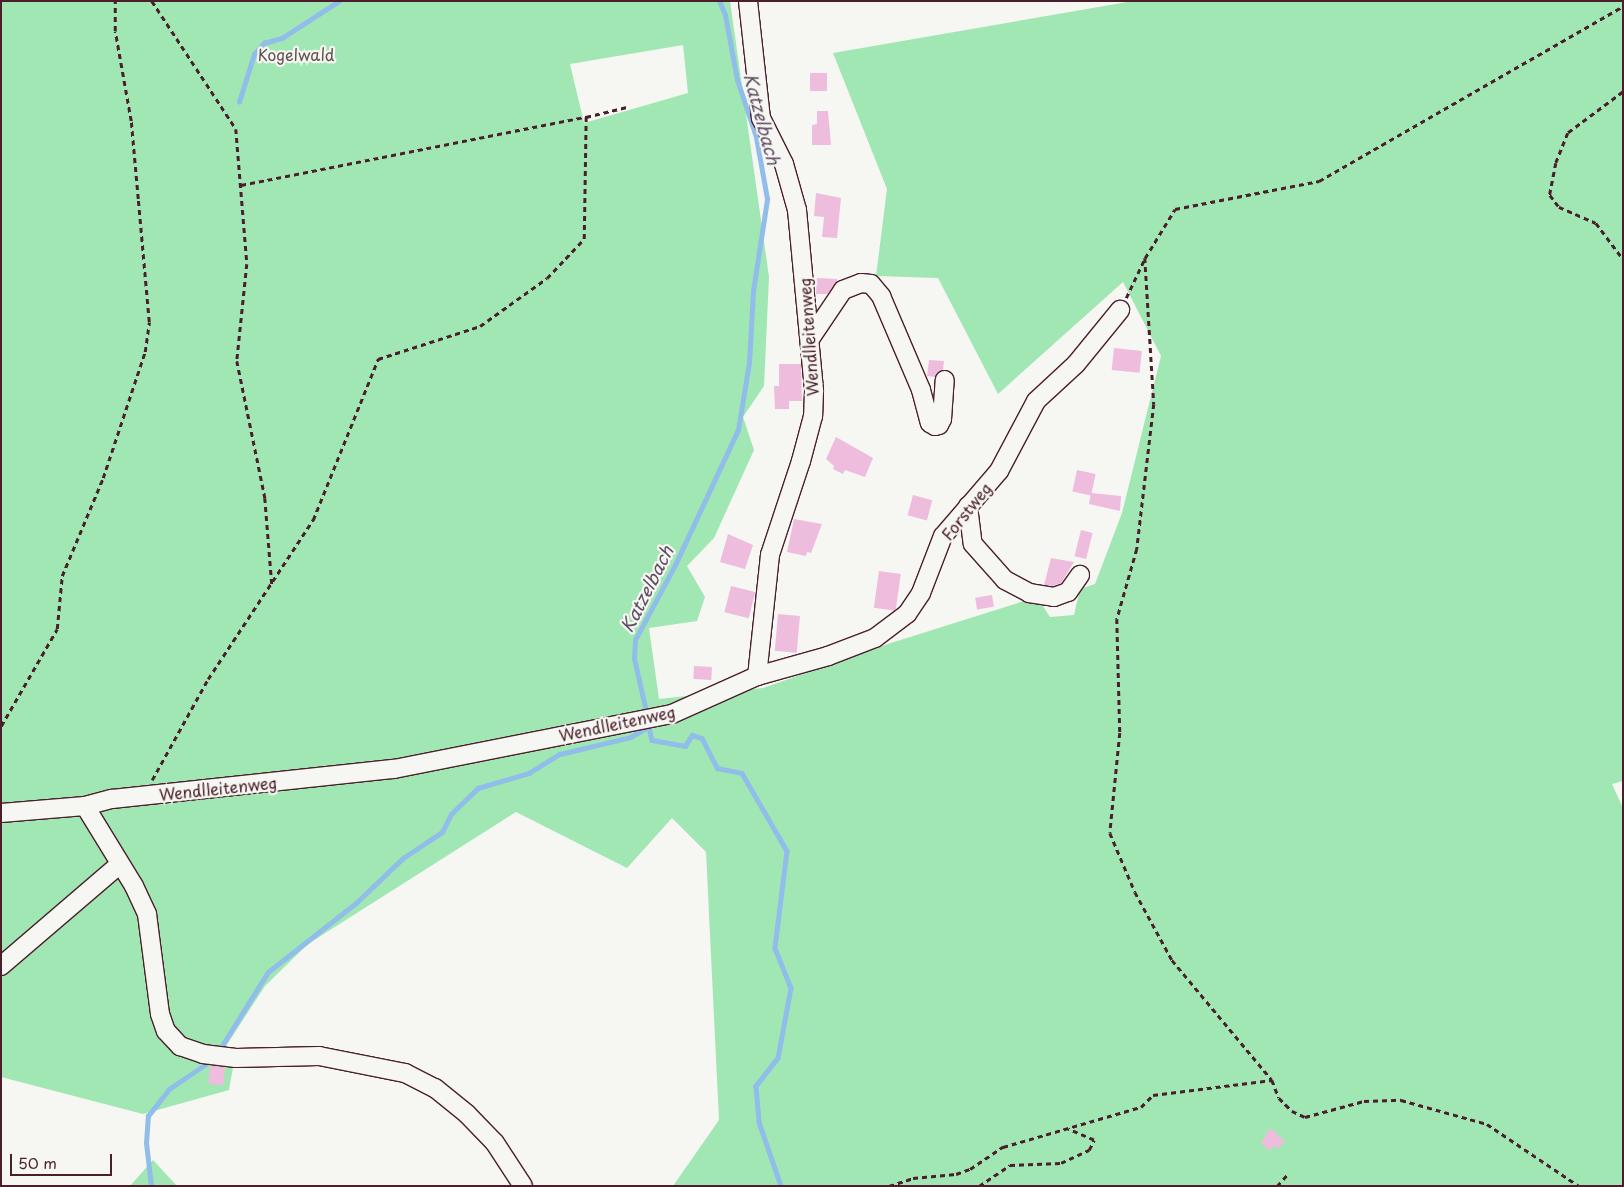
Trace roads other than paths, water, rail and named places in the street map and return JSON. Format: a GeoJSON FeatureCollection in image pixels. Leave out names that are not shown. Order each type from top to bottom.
{"type":"FeatureCollection","features":[{"type":"Feature","properties":{"kind":"street","name":"Wendlleitenweg"},"geometry":{"type":"LineString","coordinates":[[1,813],[85,806],[142,796],[394,769],[672,714],[756,676],[770,555],[812,416],[810,339],[793,190],[761,118],[748,1]]}},
{"type":"Feature","properties":{"kind":"street"},"geometry":{"type":"LineString","coordinates":[[810,339],[843,290],[861,282],[871,284],[881,296],[921,390],[930,423],[935,426],[940,425],[942,419],[945,380]]}},
{"type":"Feature","properties":{"kind":"street","name":"Forstweg"},"geometry":{"type":"LineString","coordinates":[[756,676],[828,656],[890,630],[907,614],[921,593],[943,536],[999,471],[1036,401],[1076,364],[1120,310]]}},
{"type":"Feature","properties":{"kind":"street"},"geometry":{"type":"LineString","coordinates":[[968,506],[973,544],[1005,580],[1029,592],[1054,597],[1068,592],[1080,575]]}},
{"type":"Feature","properties":{"kind":"street"},"geometry":{"type":"LineString","coordinates":[[85,806],[119,865],[134,886],[147,914],[160,1014],[166,1031],[180,1046],[203,1054],[236,1058],[319,1056],[373,1064],[405,1073],[435,1088],[467,1114],[496,1143],[523,1186]]}},
{"type":"Feature","properties":{"kind":"street"},"geometry":{"type":"LineString","coordinates":[[1,966],[119,865]]}},
{"type":"Feature","properties":{"kind":"waterway"},"geometry":{"type":"LineString","coordinates":[[239,102],[254,54],[264,43],[282,38],[339,1]]}},
{"type":"Feature","properties":{"kind":"waterway","name":"Katzelbach"},"geometry":{"type":"LineString","coordinates":[[647,716],[634,659],[635,640],[675,565],[738,430],[749,363],[753,291],[767,199],[756,137],[737,80],[725,15],[719,1]]}},
{"type":"Feature","properties":{"kind":"waterway","name":"Katzelbach"},"geometry":{"type":"LineString","coordinates":[[648,723],[652,740],[685,746],[692,735],[702,738],[717,768],[742,773],[787,851],[775,948],[791,988],[778,1058],[756,1086],[759,1122],[781,1186]]}},
{"type":"Feature","properties":{"kind":"waterway"},"geometry":{"type":"LineString","coordinates":[[218,1052],[268,972],[356,903],[403,858],[442,832],[451,814],[478,788],[529,773],[560,754],[631,737],[649,726]]}},
{"type":"Feature","properties":{"kind":"waterway"},"geometry":{"type":"LineString","coordinates":[[151,1186],[146,1143],[148,1116],[169,1089],[210,1061]]}},
{"type":"Feature","properties":{"kind":"park label","name":"Kogelwald"},"geometry":{"type":"Point","coordinates":[296,54]}}]}
